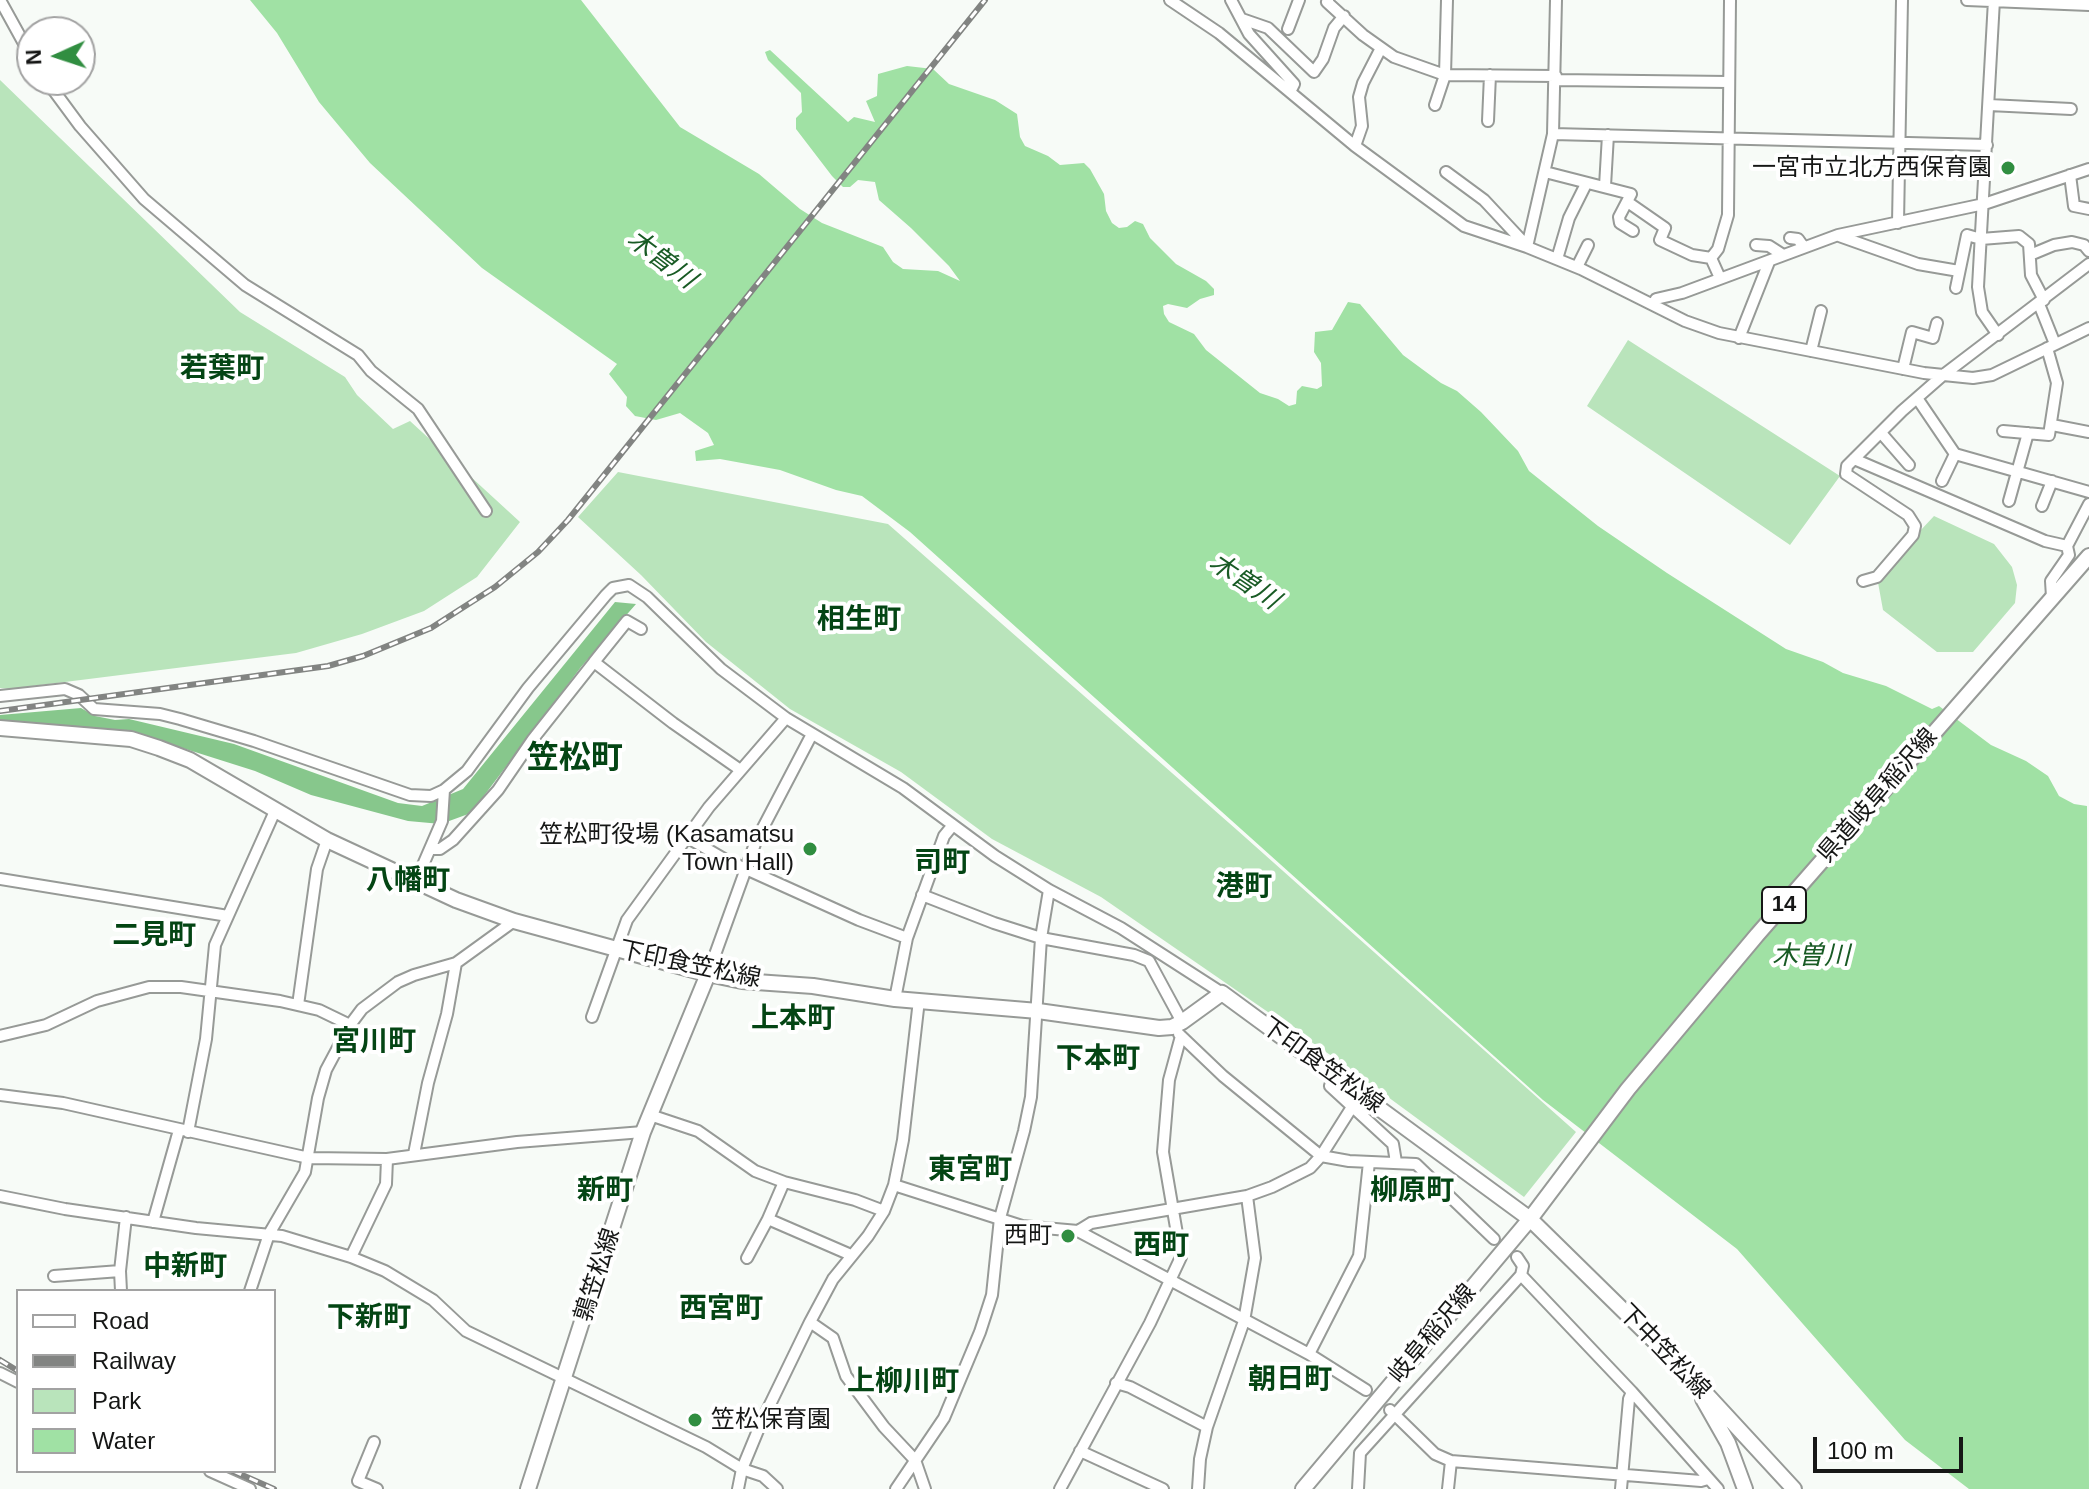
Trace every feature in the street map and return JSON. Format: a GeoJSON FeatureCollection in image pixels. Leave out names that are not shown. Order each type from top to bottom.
{"type":"FeatureCollection","features":[{"type":"Feature","properties":{"kind":"main road","name":"14"},"geometry":{"type":"LineString","coordinates":[[2052,597],[2089,556]]}},
{"type":"Feature","properties":{"kind":"main road","name":"県道岐阜稲沢線"},"geometry":{"type":"LineString","coordinates":[[1562,1179],[1628,1089],[1757,935],[2052,597]]}},
{"type":"Feature","properties":{"kind":"main road","name":"下印食笠松線"},"geometry":{"type":"LineString","coordinates":[[0,728],[131,739],[159,748],[190,760],[327,840],[456,900],[514,921],[708,974],[742,981],[813,986],[895,999],[1038,1011],[1179,1029]]}},
{"type":"Feature","properties":{"kind":"main road","name":"鶉笠松線"},"geometry":{"type":"LineString","coordinates":[[528,1489],[643,1132],[708,974]]}},
{"type":"Feature","properties":{"kind":"main road","name":"下印食笠松線"},"geometry":{"type":"LineString","coordinates":[[1222,993],[1530,1219]]}},
{"type":"Feature","properties":{"kind":"main road"},"geometry":{"type":"LineString","coordinates":[[1179,1029],[1222,993]]}},
{"type":"Feature","properties":{"kind":"main road","name":"岐阜稲沢線"},"geometry":{"type":"LineString","coordinates":[[1303,1489],[1562,1179]]}},
{"type":"Feature","properties":{"kind":"main road","name":"下中笠松線"},"geometry":{"type":"LineString","coordinates":[[1530,1219],[1686,1372],[1794,1489]]}},
{"type":"Feature","properties":{"kind":"main road"},"geometry":{"type":"LineString","coordinates":[[1686,1372],[1728,1443],[1745,1489]]}},
{"type":"Feature","properties":{"kind":"street"},"geometry":{"type":"LineString","coordinates":[[0,0],[16,29]]}},
{"type":"Feature","properties":{"kind":"street"},"geometry":{"type":"LineString","coordinates":[[1170,0],[1219,33],[1355,146],[1464,226],[1577,267],[1685,321],[1739,338],[1942,376],[1973,378],[1992,375],[2089,328]]}},
{"type":"Feature","properties":{"kind":"street"},"geometry":{"type":"LineString","coordinates":[[1231,0],[1249,34],[1294,84],[1290,92]]}},
{"type":"Feature","properties":{"kind":"street"},"geometry":{"type":"LineString","coordinates":[[1288,29],[1299,0]]}},
{"type":"Feature","properties":{"kind":"street"},"geometry":{"type":"LineString","coordinates":[[1435,105],[1445,75],[1447,0]]}},
{"type":"Feature","properties":{"kind":"street"},"geometry":{"type":"LineString","coordinates":[[1527,247],[1553,134],[1556,0]]}},
{"type":"Feature","properties":{"kind":"street"},"geometry":{"type":"LineString","coordinates":[[1711,258],[1718,249],[1728,215],[1730,0]]}},
{"type":"Feature","properties":{"kind":"street"},"geometry":{"type":"LineString","coordinates":[[1898,223],[1902,0]]}},
{"type":"Feature","properties":{"kind":"street"},"geometry":{"type":"LineString","coordinates":[[1967,0],[2089,5]]}},
{"type":"Feature","properties":{"kind":"street"},"geometry":{"type":"LineString","coordinates":[[1326,1],[1394,57],[1445,75],[1728,82]]}},
{"type":"Feature","properties":{"kind":"street"},"geometry":{"type":"LineString","coordinates":[[1994,1],[1978,287],[1982,312],[1998,335]]}},
{"type":"Feature","properties":{"kind":"street"},"geometry":{"type":"LineString","coordinates":[[1242,19],[1268,28],[1314,72],[1323,59],[1334,28],[1344,16]]}},
{"type":"Feature","properties":{"kind":"street"},"geometry":{"type":"LineString","coordinates":[[1355,146],[1362,126],[1359,97],[1381,48]]}},
{"type":"Feature","properties":{"kind":"street"},"geometry":{"type":"LineString","coordinates":[[1488,121],[1490,75]]}},
{"type":"Feature","properties":{"kind":"street"},"geometry":{"type":"LineString","coordinates":[[58,96],[80,126],[155,209],[245,285],[358,355],[371,371],[418,409],[486,511]]}},
{"type":"Feature","properties":{"kind":"street"},"geometry":{"type":"LineString","coordinates":[[1989,105],[2071,109]]}},
{"type":"Feature","properties":{"kind":"street"},"geometry":{"type":"LineString","coordinates":[[1553,134],[1987,145]]}},
{"type":"Feature","properties":{"kind":"street"},"geometry":{"type":"LineString","coordinates":[[1605,186],[1608,135]]}},
{"type":"Feature","properties":{"kind":"street"},"geometry":{"type":"LineString","coordinates":[[1653,305],[1656,299],[1769,262],[1803,246],[1838,235],[1984,204],[2089,169]]}},
{"type":"Feature","properties":{"kind":"street"},"geometry":{"type":"LineString","coordinates":[[1446,172],[1484,200],[1527,247]]}},
{"type":"Feature","properties":{"kind":"street"},"geometry":{"type":"LineString","coordinates":[[1545,172],[1631,194],[1619,217],[1620,223],[1633,231]]}},
{"type":"Feature","properties":{"kind":"street"},"geometry":{"type":"LineString","coordinates":[[2070,175],[2074,206],[2089,209]]}},
{"type":"Feature","properties":{"kind":"street"},"geometry":{"type":"LineString","coordinates":[[1557,259],[1569,218],[1586,184]]}},
{"type":"Feature","properties":{"kind":"street"},"geometry":{"type":"LineString","coordinates":[[1629,203],[1665,228],[1660,240],[1692,255],[1711,258]]}},
{"type":"Feature","properties":{"kind":"street"},"geometry":{"type":"LineString","coordinates":[[1838,235],[1918,264],[1959,271]]}},
{"type":"Feature","properties":{"kind":"street"},"geometry":{"type":"LineString","coordinates":[[1956,288],[1967,235],[1981,239],[2019,236],[2029,244],[2031,275],[2042,302],[2057,383],[2052,425],[2049,435],[2003,431]]}},
{"type":"Feature","properties":{"kind":"street"},"geometry":{"type":"LineString","coordinates":[[1790,238],[1798,239],[1803,246]]}},
{"type":"Feature","properties":{"kind":"street"},"geometry":{"type":"LineString","coordinates":[[2030,255],[2054,245],[2072,242],[2084,245],[2089,251]]}},
{"type":"Feature","properties":{"kind":"street"},"geometry":{"type":"LineString","coordinates":[[1577,267],[1588,245]]}},
{"type":"Feature","properties":{"kind":"street"},"geometry":{"type":"LineString","coordinates":[[1756,245],[1769,246],[1783,255]]}},
{"type":"Feature","properties":{"kind":"street"},"geometry":{"type":"LineString","coordinates":[[1711,258],[1720,278]]}},
{"type":"Feature","properties":{"kind":"street"},"geometry":{"type":"LineString","coordinates":[[1739,338],[1769,262]]}},
{"type":"Feature","properties":{"kind":"street"},"geometry":{"type":"LineString","coordinates":[[1863,581],[1877,577],[1913,535],[1915,526],[1908,515],[1846,474],[1847,466],[1942,376],[2089,264]]}},
{"type":"Feature","properties":{"kind":"street"},"geometry":{"type":"LineString","coordinates":[[1811,351],[1821,311]]}},
{"type":"Feature","properties":{"kind":"street"},"geometry":{"type":"LineString","coordinates":[[1903,369],[1912,332],[1933,338],[1937,323]]}},
{"type":"Feature","properties":{"kind":"street"},"geometry":{"type":"LineString","coordinates":[[1917,398],[1955,454],[2089,492]]}},
{"type":"Feature","properties":{"kind":"street"},"geometry":{"type":"LineString","coordinates":[[2052,425],[2089,432]]}},
{"type":"Feature","properties":{"kind":"street"},"geometry":{"type":"LineString","coordinates":[[2009,501],[2028,433]]}},
{"type":"Feature","properties":{"kind":"street"},"geometry":{"type":"LineString","coordinates":[[1882,434],[1909,465]]}},
{"type":"Feature","properties":{"kind":"street"},"geometry":{"type":"LineString","coordinates":[[1942,481],[1955,454]]}},
{"type":"Feature","properties":{"kind":"street"},"geometry":{"type":"LineString","coordinates":[[1854,459],[2045,541],[2067,546]]}},
{"type":"Feature","properties":{"kind":"street"},"geometry":{"type":"LineString","coordinates":[[2042,506],[2052,481]]}},
{"type":"Feature","properties":{"kind":"street"},"geometry":{"type":"LineString","coordinates":[[2052,597],[2051,581],[2069,555],[2067,546],[2089,504]]}},
{"type":"Feature","properties":{"kind":"street"},"geometry":{"type":"LineString","coordinates":[[0,696],[65,689],[79,695],[94,709],[160,714],[180,719],[410,795],[431,796],[444,790],[467,771],[528,688],[606,595],[613,588],[629,585],[647,597],[721,669],[786,718],[903,788],[1049,890],[1121,928],[1222,993]]}},
{"type":"Feature","properties":{"kind":"street"},"geometry":{"type":"LineString","coordinates":[[432,849],[440,849],[453,840],[498,790],[533,739],[627,621],[641,629]]}},
{"type":"Feature","properties":{"kind":"street"},"geometry":{"type":"LineString","coordinates":[[594,662],[739,769]]}},
{"type":"Feature","properties":{"kind":"street"},"geometry":{"type":"LineString","coordinates":[[592,1017],[627,920],[739,769],[786,718]]}},
{"type":"Feature","properties":{"kind":"street"},"geometry":{"type":"LineString","coordinates":[[708,974],[756,841],[812,734]]}},
{"type":"Feature","properties":{"kind":"street"},"geometry":{"type":"LineString","coordinates":[[416,881],[442,821],[444,790]]}},
{"type":"Feature","properties":{"kind":"street"},"geometry":{"type":"LineString","coordinates":[[153,1222],[183,1131],[206,1039],[215,945],[275,811]]}},
{"type":"Feature","properties":{"kind":"street"},"geometry":{"type":"LineString","coordinates":[[895,999],[907,938],[944,836],[953,825]]}},
{"type":"Feature","properties":{"kind":"street"},"geometry":{"type":"LineString","coordinates":[[688,838],[859,920],[907,938]]}},
{"type":"Feature","properties":{"kind":"street"},"geometry":{"type":"LineString","coordinates":[[298,1005],[317,869],[327,840]]}},
{"type":"Feature","properties":{"kind":"street"},"geometry":{"type":"LineString","coordinates":[[0,879],[228,916]]}},
{"type":"Feature","properties":{"kind":"street"},"geometry":{"type":"LineString","coordinates":[[896,1489],[944,1418],[992,1295],[1000,1218],[1031,1097],[1041,938],[1049,890]]}},
{"type":"Feature","properties":{"kind":"street"},"geometry":{"type":"LineString","coordinates":[[922,895],[1041,938],[1134,955],[1149,961],[1179,1029],[1223,1076],[1321,1156],[1416,1164],[1494,1239]]}},
{"type":"Feature","properties":{"kind":"street"},"geometry":{"type":"LineString","coordinates":[[251,1289],[269,1234],[305,1172],[326,1070],[350,1025],[369,1004],[398,982],[456,963],[514,921]]}},
{"type":"Feature","properties":{"kind":"street"},"geometry":{"type":"LineString","coordinates":[[414,1154],[456,963]]}},
{"type":"Feature","properties":{"kind":"street"},"geometry":{"type":"LineString","coordinates":[[0,1036],[46,1025],[97,1001],[149,987],[211,991],[298,1005],[319,1010],[350,1025]]}},
{"type":"Feature","properties":{"kind":"street"},"geometry":{"type":"LineString","coordinates":[[738,1489],[742,1469],[761,1423],[810,1322],[833,1279],[884,1211],[894,1185],[903,1140],[919,1000]]}},
{"type":"Feature","properties":{"kind":"street"},"geometry":{"type":"LineString","coordinates":[[1060,1489],[1172,1281],[1181,1257],[1163,1152],[1169,1080],[1179,1029]]}},
{"type":"Feature","properties":{"kind":"street"},"geometry":{"type":"LineString","coordinates":[[1334,1075],[1330,1086],[1393,1144],[1396,1162]]}},
{"type":"Feature","properties":{"kind":"street"},"geometry":{"type":"LineString","coordinates":[[0,1095],[63,1103],[309,1158],[387,1159],[517,1142],[643,1132]]}},
{"type":"Feature","properties":{"kind":"street"},"geometry":{"type":"LineString","coordinates":[[1078,1231],[1091,1223],[1247,1196],[1285,1181],[1310,1168],[1321,1156],[1352,1107]]}},
{"type":"Feature","properties":{"kind":"street"},"geometry":{"type":"LineString","coordinates":[[650,1115],[698,1131],[755,1171],[884,1211]]}},
{"type":"Feature","properties":{"kind":"street"},"geometry":{"type":"LineString","coordinates":[[351,1257],[386,1184],[387,1159]]}},
{"type":"Feature","properties":{"kind":"street"},"geometry":{"type":"LineString","coordinates":[[1309,1354],[1359,1256],[1369,1162]]}},
{"type":"Feature","properties":{"kind":"street"},"geometry":{"type":"LineString","coordinates":[[747,1258],[784,1182]]}},
{"type":"Feature","properties":{"kind":"street"},"geometry":{"type":"LineString","coordinates":[[894,1185],[1022,1226],[1078,1231],[1309,1354],[1366,1390]]}},
{"type":"Feature","properties":{"kind":"street"},"geometry":{"type":"LineString","coordinates":[[0,1196],[153,1222],[269,1234],[351,1257],[385,1271],[433,1300],[466,1331],[706,1447],[742,1469],[763,1476],[777,1489]]}},
{"type":"Feature","properties":{"kind":"street"},"geometry":{"type":"LineString","coordinates":[[1198,1489],[1207,1427],[1244,1321],[1255,1258],[1247,1196]]}},
{"type":"Feature","properties":{"kind":"street"},"geometry":{"type":"LineString","coordinates":[[121,1289],[126,1217]]}},
{"type":"Feature","properties":{"kind":"street"},"geometry":{"type":"LineString","coordinates":[[768,1219],[851,1255]]}},
{"type":"Feature","properties":{"kind":"street"},"geometry":{"type":"LineString","coordinates":[[1358,1489],[1360,1453],[1521,1275],[1523,1266],[1517,1257]]}},
{"type":"Feature","properties":{"kind":"street"},"geometry":{"type":"LineString","coordinates":[[54,1276],[120,1271]]}},
{"type":"Feature","properties":{"kind":"street"},"geometry":{"type":"LineString","coordinates":[[1521,1275],[1632,1392],[1718,1489]]}},
{"type":"Feature","properties":{"kind":"street"},"geometry":{"type":"LineString","coordinates":[[810,1322],[833,1338],[846,1376],[884,1427],[915,1460],[925,1489]]}},
{"type":"Feature","properties":{"kind":"street"},"geometry":{"type":"LineString","coordinates":[[1116,1383],[1130,1387],[1207,1427]]}},
{"type":"Feature","properties":{"kind":"street"},"geometry":{"type":"LineString","coordinates":[[1621,1489],[1632,1392]]}},
{"type":"Feature","properties":{"kind":"street"},"geometry":{"type":"LineString","coordinates":[[1393,1413],[1435,1454],[1451,1461],[1701,1481],[1708,1479]]}},
{"type":"Feature","properties":{"kind":"street"},"geometry":{"type":"LineString","coordinates":[[374,1442],[358,1481],[377,1489]]}},
{"type":"Feature","properties":{"kind":"street"},"geometry":{"type":"LineString","coordinates":[[1080,1451],[1163,1489]]}},
{"type":"Feature","properties":{"kind":"street"},"geometry":{"type":"LineString","coordinates":[[1448,1489],[1451,1461]]}},
{"type":"Feature","properties":{"kind":"street"},"geometry":{"type":"LineString","coordinates":[[218,1473],[250,1489]]}},
{"type":"Feature","properties":{"kind":"green space"},"geometry":{"type":"Polygon","coordinates":[[[0,80],[240,312],[345,377],[357,395],[393,429],[410,421],[520,522],[477,577],[424,611],[362,634],[296,653],[0,688],[0,80]]]}},
{"type":"Feature","properties":{"kind":"green space"},"geometry":{"type":"Polygon","coordinates":[[[1628,340],[1840,476],[1790,545],[1587,406],[1628,340]]]}},
{"type":"Feature","properties":{"kind":"green space"},"geometry":{"type":"Polygon","coordinates":[[[618,472],[888,524],[1576,1132],[1524,1197],[1339,1061],[1101,897],[992,839],[901,772],[790,709],[706,642],[641,575],[578,517],[618,472]]]}},
{"type":"Feature","properties":{"kind":"green space"},"geometry":{"type":"Polygon","coordinates":[[[1934,516],[1994,544],[2012,567],[2017,585],[2015,603],[1973,652],[1937,652],[1883,610],[1877,577],[1934,516]]]}},
{"type":"Feature","properties":{"kind":"shaded area"},"geometry":{"type":"Polygon","coordinates":[[[615,602],[636,604],[581,667],[471,813],[441,824],[408,821],[311,795],[255,771],[135,733],[0,723],[0,715],[81,708],[95,716],[129,719],[234,744],[398,803],[422,806],[463,789],[615,602]]]}},
{"type":"Feature","properties":{"kind":"water","name":"木曽川"},"geometry":{"type":"Polygon","coordinates":[[[250,0],[581,0],[680,127],[759,174],[800,209],[822,223],[883,247],[893,262],[903,269],[938,271],[960,281],[911,228],[879,200],[875,182],[858,180],[850,187],[843,187],[832,176],[796,129],[796,118],[802,112],[801,93],[768,60],[765,52],[770,50],[848,122],[854,117],[875,122],[866,101],[877,96],[878,74],[907,66],[933,69],[949,84],[995,100],[1017,114],[1020,137],[1025,146],[1060,165],[1084,163],[1104,194],[1106,211],[1112,223],[1119,228],[1135,221],[1143,224],[1150,238],[1176,264],[1206,281],[1214,289],[1214,295],[1200,299],[1187,308],[1168,304],[1163,306],[1164,314],[1169,322],[1194,334],[1206,350],[1260,393],[1289,406],[1296,404],[1297,391],[1302,386],[1317,389],[1322,386],[1321,363],[1314,352],[1315,332],[1332,330],[1348,302],[1360,304],[1403,355],[1457,391],[1481,412],[1518,451],[1529,471],[1598,526],[1786,649],[1843,673],[1886,686],[1932,709],[1939,706],[1991,745],[2026,761],[2048,776],[2059,796],[2074,804],[2087,806],[2089,1489],[1969,1489],[1905,1440],[1737,1249],[1543,1100],[910,532],[862,496],[780,470],[720,459],[696,461],[695,451],[714,445],[708,433],[680,413],[656,420],[635,416],[626,406],[627,397],[609,374],[617,364],[482,268],[370,163],[319,102],[277,33],[250,0]]]}},
{"type":"Feature","properties":{"kind":"railway"},"geometry":{"type":"LineString","coordinates":[[0,711],[328,666],[363,656],[431,628],[495,587],[538,552],[568,520],[985,0]]}},
{"type":"Feature","properties":{"kind":"railway"},"geometry":{"type":"LineString","coordinates":[[0,1360],[16,1370]]}},
{"type":"Feature","properties":{"kind":"railway"},"geometry":{"type":"LineString","coordinates":[[238,1473],[274,1489]]}},
{"type":"Feature","properties":{"kind":"place","name":"一宮市立北方西保育園"},"geometry":{"type":"Point","coordinates":[2008,168]}},
{"type":"Feature","properties":{"kind":"place","name":"笠松町役場 (Kasamatsu Town Hall)"},"geometry":{"type":"Point","coordinates":[810,849]}},
{"type":"Feature","properties":{"kind":"place","name":"西町"},"geometry":{"type":"Point","coordinates":[1068,1236]}},
{"type":"Feature","properties":{"kind":"place","name":"笠松保育園"},"geometry":{"type":"Point","coordinates":[695,1420]}},
{"type":"Feature","properties":{"kind":"district","name":"若葉町"},"geometry":{"type":"Point","coordinates":[222,369]}},
{"type":"Feature","properties":{"kind":"district","name":"相生町"},"geometry":{"type":"Point","coordinates":[859,620]}},
{"type":"Feature","properties":{"kind":"district","name":"笠松町"},"geometry":{"type":"Point","coordinates":[575,759]}},
{"type":"Feature","properties":{"kind":"district","name":"司町"},"geometry":{"type":"Point","coordinates":[942,863]}},
{"type":"Feature","properties":{"kind":"district","name":"八幡町"},"geometry":{"type":"Point","coordinates":[408,881]}},
{"type":"Feature","properties":{"kind":"district","name":"港町"},"geometry":{"type":"Point","coordinates":[1244,887]}},
{"type":"Feature","properties":{"kind":"district","name":"二見町"},"geometry":{"type":"Point","coordinates":[154,936]}},
{"type":"Feature","properties":{"kind":"district","name":"上本町"},"geometry":{"type":"Point","coordinates":[793,1019]}},
{"type":"Feature","properties":{"kind":"district","name":"宮川町"},"geometry":{"type":"Point","coordinates":[374,1042]}},
{"type":"Feature","properties":{"kind":"district","name":"下本町"},"geometry":{"type":"Point","coordinates":[1098,1059]}},
{"type":"Feature","properties":{"kind":"district","name":"東宮町"},"geometry":{"type":"Point","coordinates":[970,1170]}},
{"type":"Feature","properties":{"kind":"district","name":"新町"},"geometry":{"type":"Point","coordinates":[605,1191]}},
{"type":"Feature","properties":{"kind":"district","name":"柳原町"},"geometry":{"type":"Point","coordinates":[1412,1191]}},
{"type":"Feature","properties":{"kind":"district","name":"西町"},"geometry":{"type":"Point","coordinates":[1161,1246]}},
{"type":"Feature","properties":{"kind":"district","name":"中新町"},"geometry":{"type":"Point","coordinates":[185,1267]}},
{"type":"Feature","properties":{"kind":"district","name":"西宮町"},"geometry":{"type":"Point","coordinates":[721,1309]}},
{"type":"Feature","properties":{"kind":"district","name":"下新町"},"geometry":{"type":"Point","coordinates":[369,1318]}},
{"type":"Feature","properties":{"kind":"district","name":"朝日町"},"geometry":{"type":"Point","coordinates":[1290,1380]}},
{"type":"Feature","properties":{"kind":"district","name":"上柳川町"},"geometry":{"type":"Point","coordinates":[903,1382]}}]}
